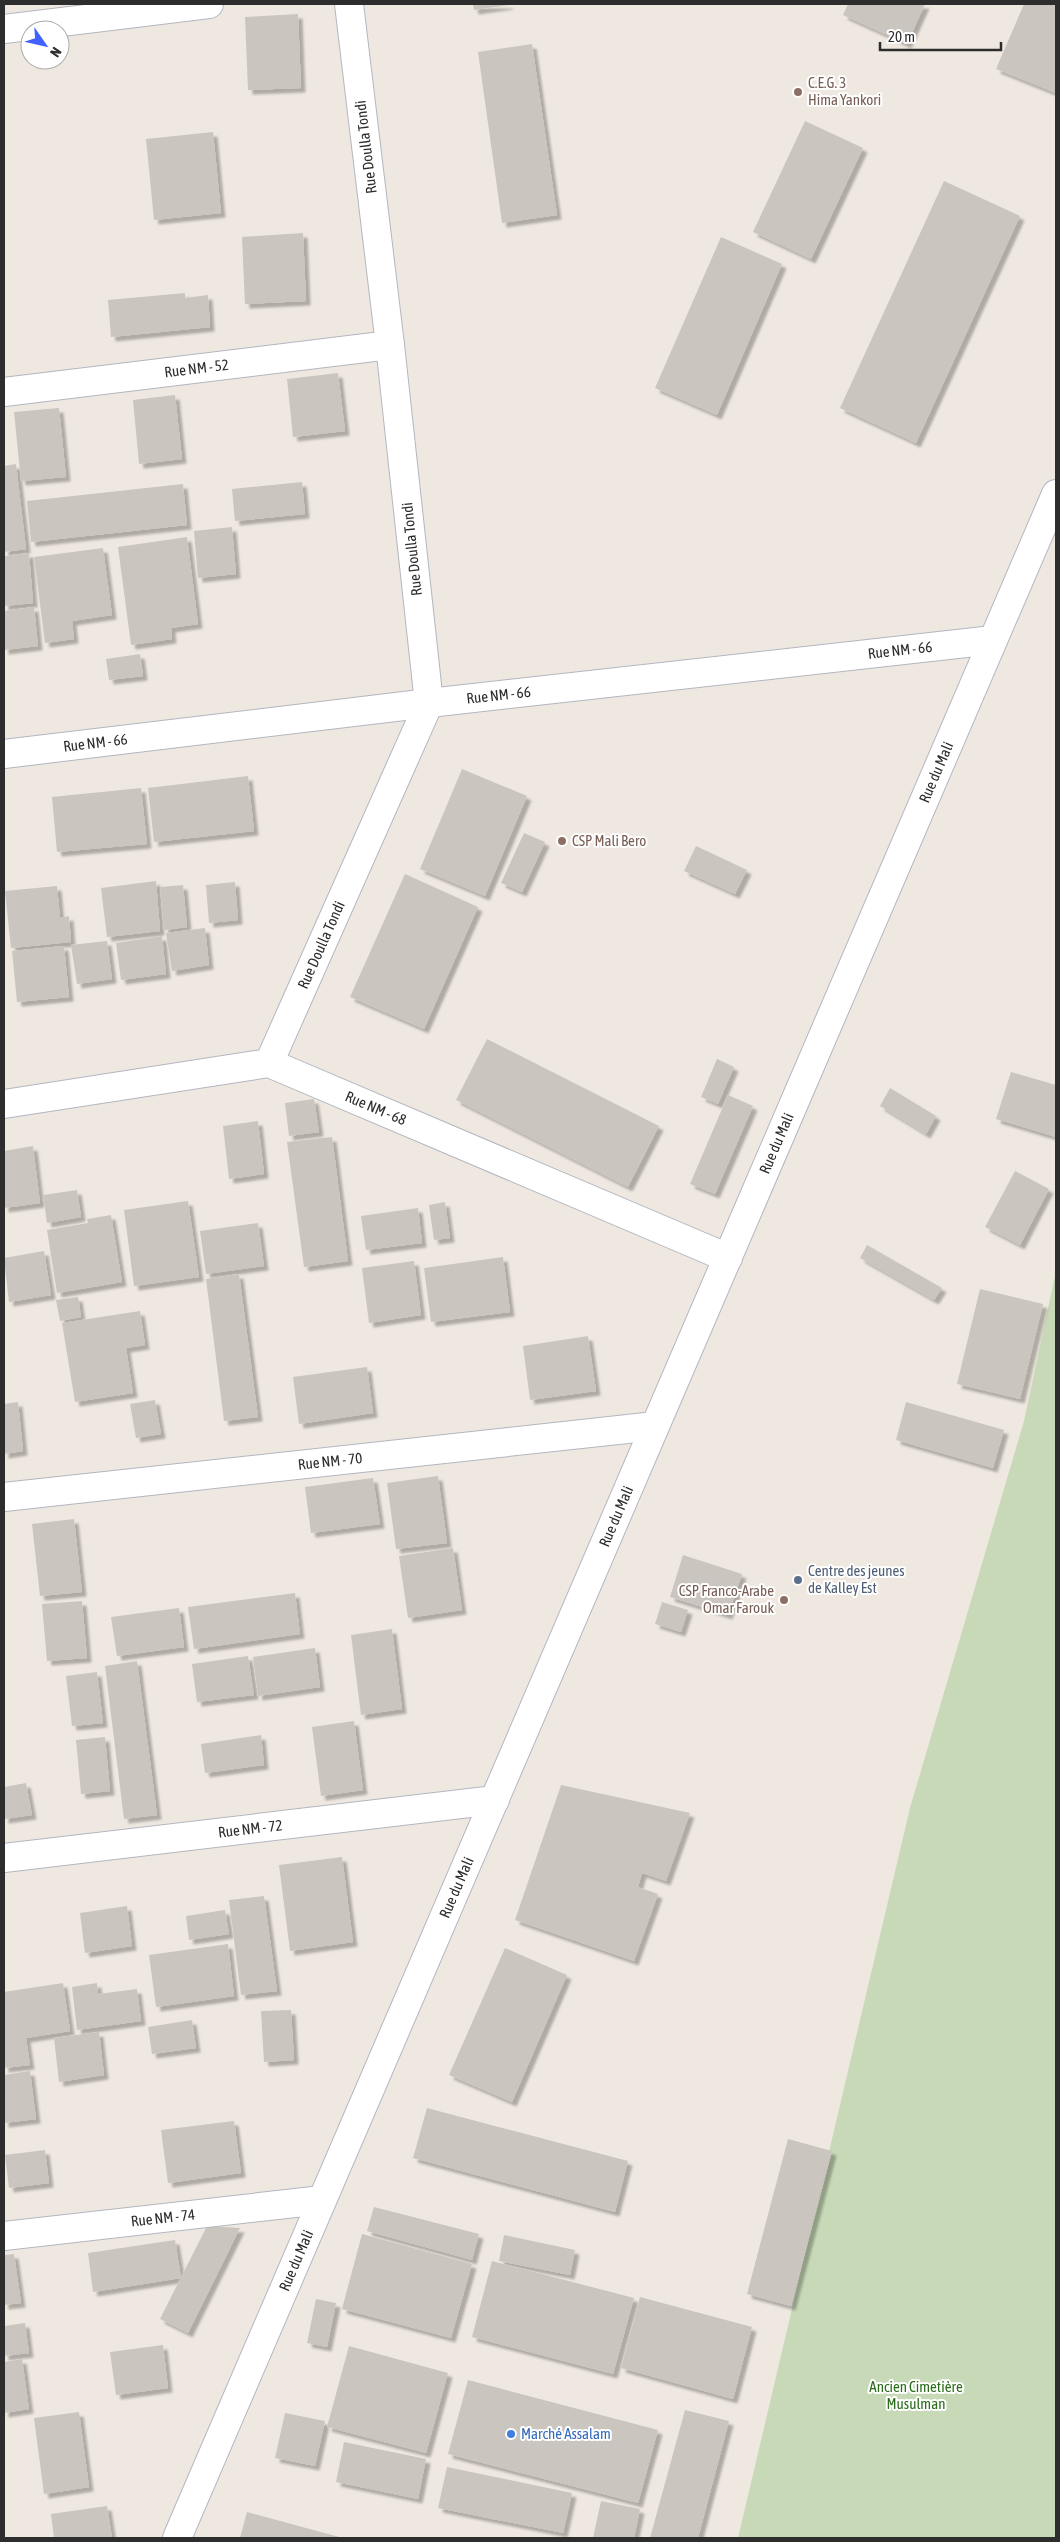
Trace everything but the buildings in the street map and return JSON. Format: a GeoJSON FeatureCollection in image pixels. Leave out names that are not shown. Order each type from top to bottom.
{"type":"FeatureCollection","features":[{"type":"Feature","properties":{"kind":"street"},"geometry":{"type":"LineString","coordinates":[[4,29],[209,4]]}},
{"type":"Feature","properties":{"kind":"street","name":"Rue Doulla Tondi"},"geometry":{"type":"LineString","coordinates":[[269,1064],[429,703],[390,345],[349,4]]}},
{"type":"Feature","properties":{"kind":"street","name":"Rue NM - 52"},"geometry":{"type":"LineString","coordinates":[[4,392],[390,345]]}},
{"type":"Feature","properties":{"kind":"street","name":"Rue du Mali"},"geometry":{"type":"LineString","coordinates":[[177,2538],[1056,494]]}},
{"type":"Feature","properties":{"kind":"street","name":"Rue NM - 66"},"geometry":{"type":"LineString","coordinates":[[4,754],[429,703],[993,640]]}},
{"type":"Feature","properties":{"kind":"street"},"geometry":{"type":"LineString","coordinates":[[4,1104],[269,1064]]}},
{"type":"Feature","properties":{"kind":"street","name":"Rue NM - 68"},"geometry":{"type":"LineString","coordinates":[[269,1064],[728,1258]]}},
{"type":"Feature","properties":{"kind":"street","name":"Rue NM - 70"},"geometry":{"type":"LineString","coordinates":[[4,1497],[655,1426]]}},
{"type":"Feature","properties":{"kind":"street","name":"Rue NM - 72"},"geometry":{"type":"LineString","coordinates":[[4,1858],[495,1800]]}},
{"type":"Feature","properties":{"kind":"street","name":"Rue NM - 74"},"geometry":{"type":"LineString","coordinates":[[4,2236],[322,2200]]}},
{"type":"Feature","properties":{"kind":"green space","name":"Ancien Cimetière Musulman"},"geometry":{"type":"Polygon","coordinates":[[[1056,1271],[1056,2538],[738,2538],[910,1808],[1024,1421],[1056,1271]]]}},
{"type":"Feature","properties":{"kind":"place","name":"C.E.G. 3 Hima Yankori"},"geometry":{"type":"Point","coordinates":[798,92]}},
{"type":"Feature","properties":{"kind":"place","name":"CSP Mali Bero"},"geometry":{"type":"Point","coordinates":[562,841]}},
{"type":"Feature","properties":{"kind":"place","name":"Centre des jeunes de Kalley Est"},"geometry":{"type":"Point","coordinates":[798,1580]}},
{"type":"Feature","properties":{"kind":"place","name":"CSP Franco-Arabe Omar Farouk"},"geometry":{"type":"Point","coordinates":[784,1600]}},
{"type":"Feature","properties":{"kind":"place","name":"Marché Assalam"},"geometry":{"type":"Point","coordinates":[511,2434]}}]}
